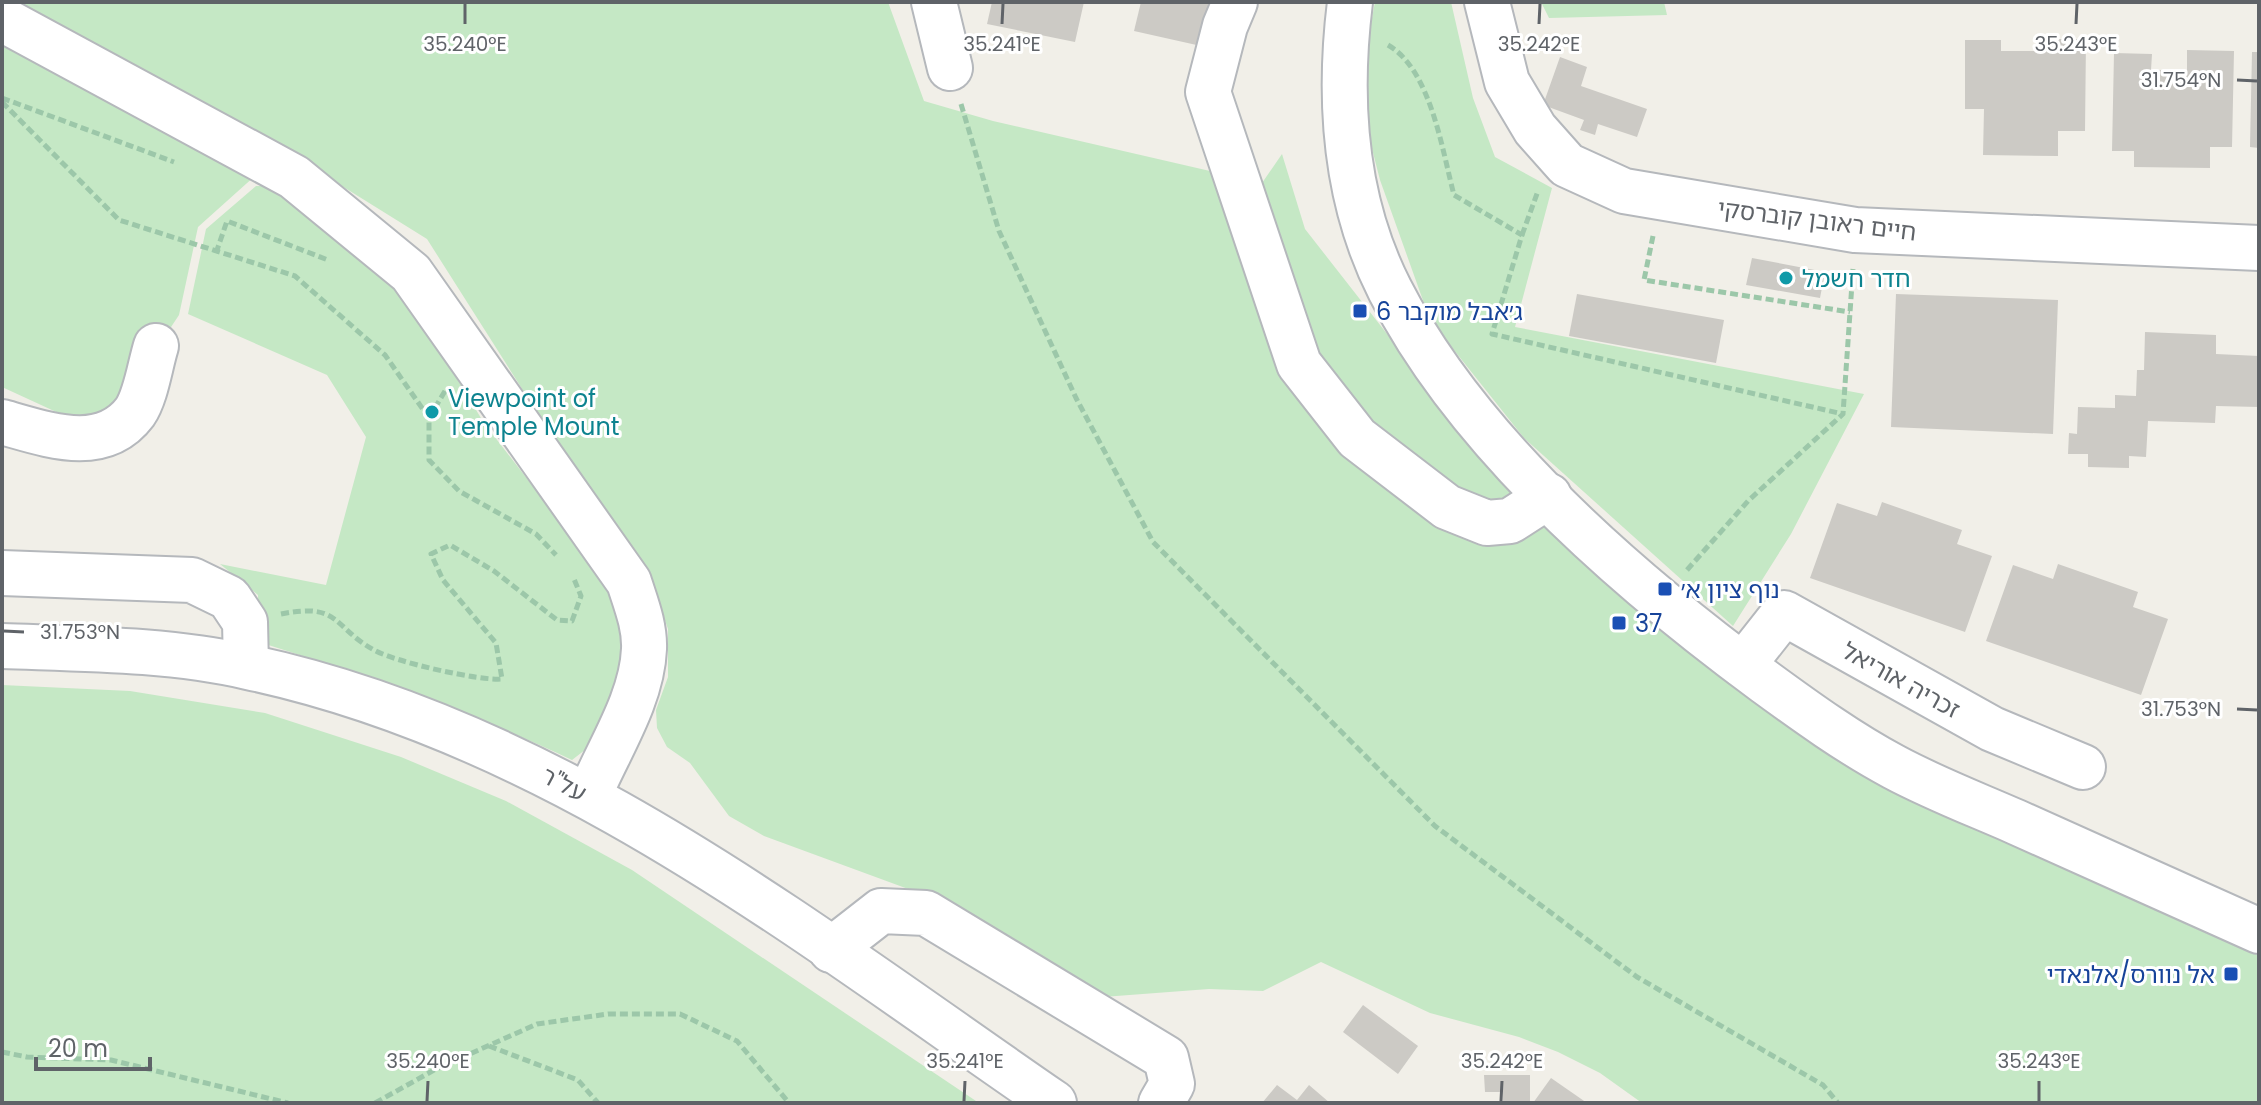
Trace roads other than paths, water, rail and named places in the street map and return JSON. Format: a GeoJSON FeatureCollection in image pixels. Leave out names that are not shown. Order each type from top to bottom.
{"type":"FeatureCollection","features":[{"type":"Feature","properties":{"kind":"street"},"geometry":{"type":"LineString","coordinates":[[934,2],[950,68]]}},
{"type":"Feature","properties":{"kind":"street"},"geometry":{"type":"LineString","coordinates":[[1235,2],[1225,26],[1208,92],[1299,364],[1357,438],[1447,507],[1487,523],[1510,521],[1549,496]]}},
{"type":"Feature","properties":{"kind":"street","name":"חיים ראובן קוברסקי"},"geometry":{"type":"LineString","coordinates":[[1487,2],[1507,82],[1535,129],[1567,165],[1624,191],[1731,212],[1855,230],[2259,248]]}},
{"type":"Feature","properties":{"kind":"street"},"geometry":{"type":"LineString","coordinates":[[1349,12],[1343,78],[1345,134],[1357,201],[1389,288],[1438,369],[1515,464],[1660,601],[1811,716],[1893,767],[2259,931]]}},
{"type":"Feature","properties":{"kind":"street"},"geometry":{"type":"LineString","coordinates":[[2,19],[294,177],[411,273],[629,582],[642,623],[644,648],[640,677],[589,796]]}},
{"type":"Feature","properties":{"kind":"street"},"geometry":{"type":"LineString","coordinates":[[2,422],[75,439],[101,438],[135,411],[156,346]]}},
{"type":"Feature","properties":{"kind":"street"},"geometry":{"type":"LineString","coordinates":[[2,573],[192,580],[229,598],[245,622],[246,666]]}},
{"type":"Feature","properties":{"kind":"street","name":"זכריה אוריאל"},"geometry":{"type":"LineString","coordinates":[[1743,665],[1784,613],[1992,729],[2083,767]]}},
{"type":"Feature","properties":{"kind":"street","name":"על\"ר"},"geometry":{"type":"LineString","coordinates":[[2,646],[160,655],[246,666],[329,686],[496,749],[589,796],[709,866],[1054,1103]]}},
{"type":"Feature","properties":{"kind":"street"},"geometry":{"type":"LineString","coordinates":[[831,950],[881,911],[926,913],[1166,1058],[1172,1084],[1161,1103]]}},
{"type":"Feature","properties":{"kind":"place","name":"חדר חשמל"},"geometry":{"type":"Point","coordinates":[1786,278]}},
{"type":"Feature","properties":{"kind":"place","name":"ג׳אבל מוקבר 6"},"geometry":{"type":"Point","coordinates":[1360,311]}},
{"type":"Feature","properties":{"kind":"place","name":"Viewpoint of Temple Mount"},"geometry":{"type":"Point","coordinates":[432,412]}},
{"type":"Feature","properties":{"kind":"place","name":"נוף ציון א׳"},"geometry":{"type":"Point","coordinates":[1665,589]}},
{"type":"Feature","properties":{"kind":"place","name":"37"},"geometry":{"type":"Point","coordinates":[1619,623]}},
{"type":"Feature","properties":{"kind":"place","name":"אל נוורס/אלנאדי"},"geometry":{"type":"Point","coordinates":[2231,974]}}]}
